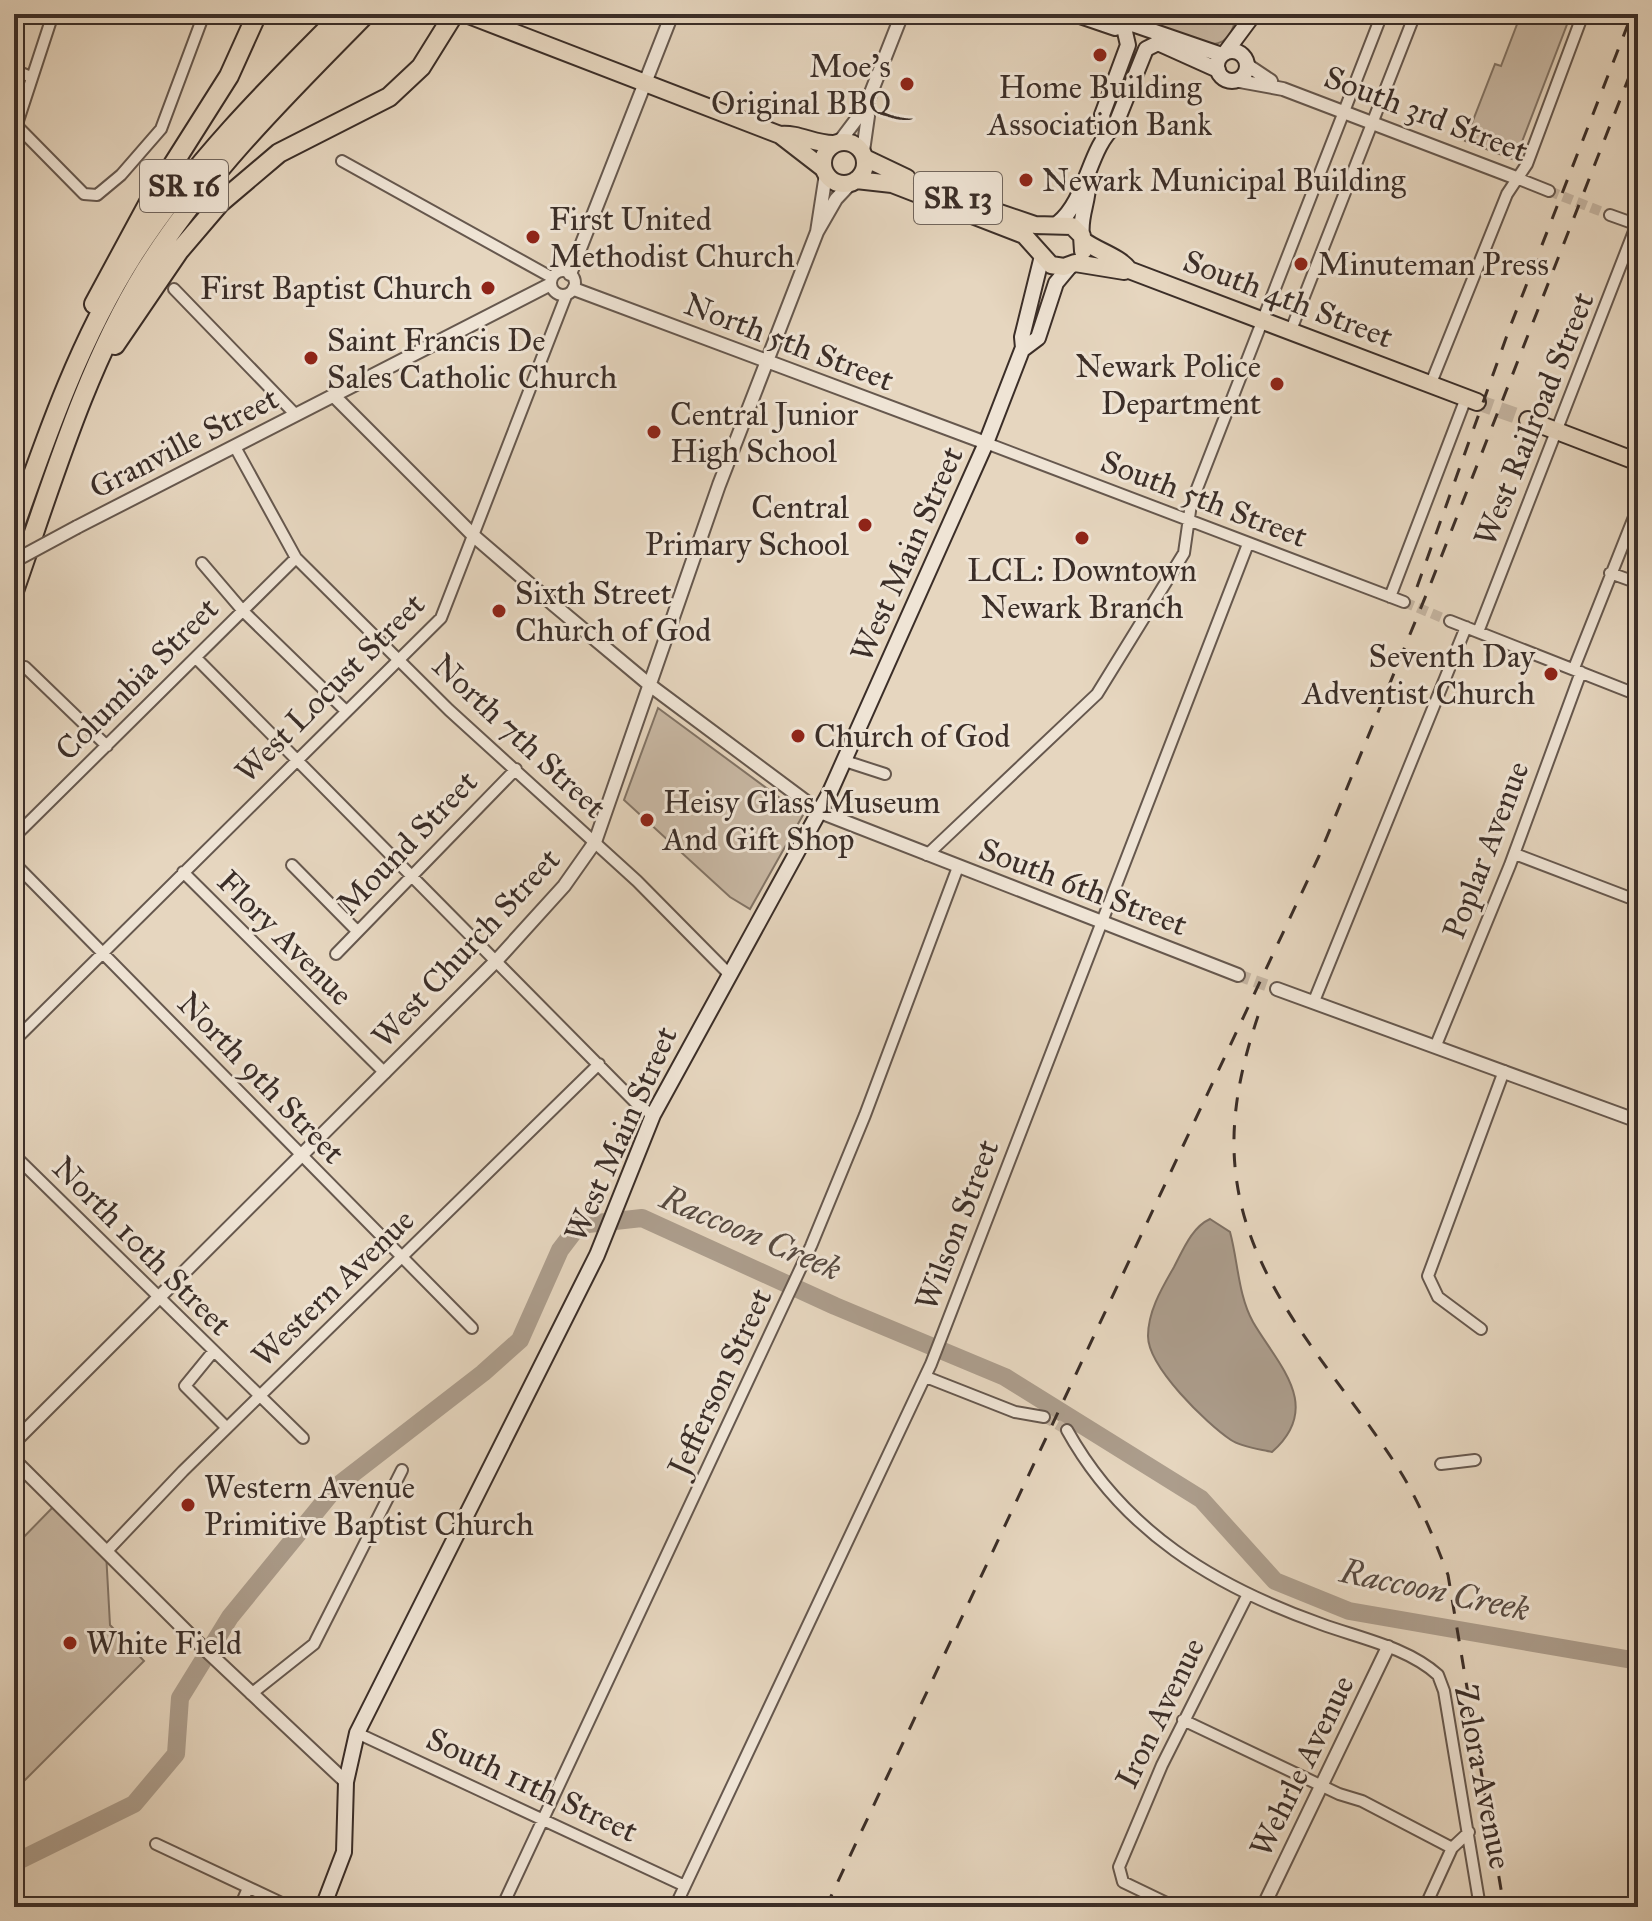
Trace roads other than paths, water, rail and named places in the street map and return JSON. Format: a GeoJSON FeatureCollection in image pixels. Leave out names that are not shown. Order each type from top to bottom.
{"type":"FeatureCollection","features":[{"type":"Feature","properties":{"kind":"highway"},"geometry":{"type":"LineString","coordinates":[[66,385],[69,358],[104,281],[229,76],[257,14]]}},
{"type":"Feature","properties":{"kind":"highway","name":"SR 16"},"geometry":{"type":"LineString","coordinates":[[14,528],[66,385],[104,306],[149,232],[223,137],[342,14]]}},
{"type":"Feature","properties":{"kind":"highway","name":"SR 16"},"geometry":{"type":"LineString","coordinates":[[14,591],[98,365],[144,273],[192,204],[302,79],[366,14]]}},
{"type":"Feature","properties":{"kind":"highway"},"geometry":{"type":"LineString","coordinates":[[98,365],[127,331],[179,251],[220,203],[279,153],[389,97],[421,67],[454,14]]}},
{"type":"Feature","properties":{"kind":"main road"},"geometry":{"type":"LineString","coordinates":[[466,14],[780,135],[837,183],[853,182],[865,168],[864,155],[853,143],[821,144],[790,134],[780,135]]}},
{"type":"Feature","properties":{"kind":"main road"},"geometry":{"type":"LineString","coordinates":[[1074,14],[1148,39],[1224,54],[1238,52],[1246,62]]}},
{"type":"Feature","properties":{"kind":"main road"},"geometry":{"type":"LineString","coordinates":[[1103,14],[1148,39],[1218,70],[1224,78],[1234,80],[1245,74],[1253,17]]}},
{"type":"Feature","properties":{"kind":"main road"},"geometry":{"type":"LineString","coordinates":[[1218,70],[1224,54],[1253,17]]}},
{"type":"Feature","properties":{"kind":"main road"},"geometry":{"type":"LineString","coordinates":[[1105,134],[1101,119],[1128,45],[1125,32]]}},
{"type":"Feature","properties":{"kind":"main road"},"geometry":{"type":"LineString","coordinates":[[1088,179],[1089,191],[1080,218],[1082,253],[1056,283],[1038,338],[1023,348],[1022,337],[1041,254],[1042,236],[1068,213],[1088,179],[1105,134],[1115,126],[1148,39]]}},
{"type":"Feature","properties":{"kind":"main road"},"geometry":{"type":"LineString","coordinates":[[825,172],[824,155],[836,143]]}},
{"type":"Feature","properties":{"kind":"main road","name":"SR 13"},"geometry":{"type":"LineString","coordinates":[[864,155],[892,174],[1003,215],[1035,225],[1056,224]]}},
{"type":"Feature","properties":{"kind":"main road","name":"SR 13"},"geometry":{"type":"LineString","coordinates":[[853,182],[892,184],[973,214],[1024,235],[1041,254]]}},
{"type":"Feature","properties":{"kind":"main road"},"geometry":{"type":"LineString","coordinates":[[1056,224],[1072,226],[1083,239]]}},
{"type":"Feature","properties":{"kind":"main road","name":"South 4th Street"},"geometry":{"type":"LineString","coordinates":[[1083,239],[1099,253],[1125,263],[1129,270],[1471,400]]}},
{"type":"Feature","properties":{"kind":"main road"},"geometry":{"type":"LineString","coordinates":[[1041,254],[1058,267],[1073,264],[1129,270]]}},
{"type":"Feature","properties":{"kind":"main road","name":"West Main Street"},"geometry":{"type":"LineString","coordinates":[[323,1907],[344,1852],[346,1782],[357,1733],[597,1255],[653,1115],[845,761],[986,443],[1023,348]]}},
{"type":"Feature","properties":{"kind":"main road"},"geometry":{"type":"LineString","coordinates":[[1528,420],[1638,462]]}},
{"type":"Feature","properties":{"kind":"street"},"geometry":{"type":"LineString","coordinates":[[53,14],[16,128],[84,194],[97,195],[121,175],[161,129],[204,14]]}},
{"type":"Feature","properties":{"kind":"street"},"geometry":{"type":"LineString","coordinates":[[570,274],[672,14]]}},
{"type":"Feature","properties":{"kind":"street"},"geometry":{"type":"LineString","coordinates":[[836,143],[865,108],[902,14]]}},
{"type":"Feature","properties":{"kind":"street"},"geometry":{"type":"LineString","coordinates":[[927,855],[1091,703],[1184,553],[1191,504],[1382,14]]}},
{"type":"Feature","properties":{"kind":"street"},"geometry":{"type":"LineString","coordinates":[[1291,330],[1415,14]]}},
{"type":"Feature","properties":{"kind":"street"},"geometry":{"type":"LineString","coordinates":[[1431,383],[1507,194],[1519,179],[1583,14]]}},
{"type":"Feature","properties":{"kind":"street","name":"South 3rd Street"},"geometry":{"type":"LineString","coordinates":[[1246,62],[1283,89]]}},
{"type":"Feature","properties":{"kind":"street"},"geometry":{"type":"LineString","coordinates":[[14,70],[31,77]]}},
{"type":"Feature","properties":{"kind":"street","name":"South 3rd Street"},"geometry":{"type":"LineString","coordinates":[[1234,80],[1283,89],[1549,191]]}},
{"type":"Feature","properties":{"kind":"street"},"geometry":{"type":"LineString","coordinates":[[864,155],[868,116],[865,108]]}},
{"type":"Feature","properties":{"kind":"street"},"geometry":{"type":"LineString","coordinates":[[342,161],[550,281],[570,292],[576,280],[559,270],[550,281]]}},
{"type":"Feature","properties":{"kind":"street","name":"West Church Street"},"geometry":{"type":"LineString","coordinates":[[817,232],[825,172]]}},
{"type":"Feature","properties":{"kind":"street","name":"West Church Street"},"geometry":{"type":"LineString","coordinates":[[14,1442],[496,961],[564,886],[595,842],[719,485],[817,232],[836,199],[853,182]]}},
{"type":"Feature","properties":{"kind":"street"},"geometry":{"type":"LineString","coordinates":[[1610,215],[1638,224]]}},
{"type":"Feature","properties":{"kind":"street","name":"West Railroad Street"},"geometry":{"type":"LineString","coordinates":[[1478,632],[1638,224]]}},
{"type":"Feature","properties":{"kind":"street","name":"Granville Street"},"geometry":{"type":"LineString","coordinates":[[14,561],[550,281]]}},
{"type":"Feature","properties":{"kind":"street"},"geometry":{"type":"LineString","coordinates":[[174,289],[296,415]]}},
{"type":"Feature","properties":{"kind":"street","name":"North 5th Street"},"geometry":{"type":"LineString","coordinates":[[570,292],[986,443]]}},
{"type":"Feature","properties":{"kind":"street","name":"West Locust Street"},"geometry":{"type":"LineString","coordinates":[[14,1041],[446,609],[570,292]]}},
{"type":"Feature","properties":{"kind":"street","name":"South 6th Street"},"geometry":{"type":"LineString","coordinates":[[334,396],[475,537],[651,686],[820,812],[1238,975]]}},
{"type":"Feature","properties":{"kind":"street"},"geometry":{"type":"LineString","coordinates":[[1390,597],[1471,400]]}},
{"type":"Feature","properties":{"kind":"street","name":"South 5th Street"},"geometry":{"type":"LineString","coordinates":[[986,443],[1404,602]]}},
{"type":"Feature","properties":{"kind":"street","name":"North 7th Street"},"geometry":{"type":"LineString","coordinates":[[235,447],[296,558],[729,974]]}},
{"type":"Feature","properties":{"kind":"street","name":"Poplar Avenue"},"geometry":{"type":"LineString","coordinates":[[1436,1045],[1515,854],[1610,573],[1638,507]]}},
{"type":"Feature","properties":{"kind":"street","name":"Wilson Street"},"geometry":{"type":"LineString","coordinates":[[675,1907],[926,1377],[1248,544]]}},
{"type":"Feature","properties":{"kind":"street","name":"Columbia Street"},"geometry":{"type":"LineString","coordinates":[[14,837],[296,558]]}},
{"type":"Feature","properties":{"kind":"street"},"geometry":{"type":"LineString","coordinates":[[202,563],[243,611],[346,711]]}},
{"type":"Feature","properties":{"kind":"street"},"geometry":{"type":"LineString","coordinates":[[1610,573],[1638,583]]}},
{"type":"Feature","properties":{"kind":"street"},"geometry":{"type":"LineString","coordinates":[[1450,621],[1638,695]]}},
{"type":"Feature","properties":{"kind":"street"},"geometry":{"type":"LineString","coordinates":[[1314,1001],[1466,627]]}},
{"type":"Feature","properties":{"kind":"street"},"geometry":{"type":"LineString","coordinates":[[196,658],[639,1106],[653,1115]]}},
{"type":"Feature","properties":{"kind":"street"},"geometry":{"type":"LineString","coordinates":[[25,667],[107,746]]}},
{"type":"Feature","properties":{"kind":"street"},"geometry":{"type":"LineString","coordinates":[[845,761],[885,774]]}},
{"type":"Feature","properties":{"kind":"street","name":"Mound Street"},"geometry":{"type":"LineString","coordinates":[[336,954],[516,769]]}},
{"type":"Feature","properties":{"kind":"street"},"geometry":{"type":"LineString","coordinates":[[1515,854],[1638,901]]}},
{"type":"Feature","properties":{"kind":"street","name":"North 9th Street"},"geometry":{"type":"LineString","coordinates":[[14,863],[472,1328]]}},
{"type":"Feature","properties":{"kind":"street"},"geometry":{"type":"LineString","coordinates":[[292,865],[357,931]]}},
{"type":"Feature","properties":{"kind":"street","name":"Jefferson Street"},"geometry":{"type":"LineString","coordinates":[[502,1907],[811,1246],[958,867]]}},
{"type":"Feature","properties":{"kind":"street","name":"Flory Avenue"},"geometry":{"type":"LineString","coordinates":[[183,872],[385,1073]]}},
{"type":"Feature","properties":{"kind":"street"},"geometry":{"type":"LineString","coordinates":[[1277,989],[1638,1121]]}},
{"type":"Feature","properties":{"kind":"street","name":"Western Avenue"},"geometry":{"type":"LineString","coordinates":[[106,1552],[258,1397],[402,1260],[599,1064]]}},
{"type":"Feature","properties":{"kind":"street"},"geometry":{"type":"LineString","coordinates":[[1481,1329],[1438,1297],[1429,1284],[1428,1276],[1504,1071]]}},
{"type":"Feature","properties":{"kind":"street","name":"North 10th Street"},"geometry":{"type":"LineString","coordinates":[[14,1155],[212,1353],[303,1438]]}},
{"type":"Feature","properties":{"kind":"street"},"geometry":{"type":"LineString","coordinates":[[212,1353],[185,1386],[227,1428]]}},
{"type":"Feature","properties":{"kind":"street"},"geometry":{"type":"LineString","coordinates":[[926,1377],[986,1402],[1044,1417]]}},
{"type":"Feature","properties":{"kind":"street"},"geometry":{"type":"LineString","coordinates":[[1067,1430],[1096,1479],[1139,1524],[1185,1557],[1248,1594],[1388,1647]]}},
{"type":"Feature","properties":{"kind":"street"},"geometry":{"type":"LineString","coordinates":[[14,1460],[193,1638],[346,1782]]}},
{"type":"Feature","properties":{"kind":"street"},"geometry":{"type":"LineString","coordinates":[[1441,1464],[1475,1460]]}},
{"type":"Feature","properties":{"kind":"street"},"geometry":{"type":"LineString","coordinates":[[251,1694],[314,1644],[402,1470]]}},
{"type":"Feature","properties":{"kind":"street","name":"Iron Avenue"},"geometry":{"type":"LineString","coordinates":[[1175,1907],[1123,1882],[1118,1873],[1122,1856],[1183,1720],[1248,1594]]}},
{"type":"Feature","properties":{"kind":"street","name":"Zelora Avenue"},"geometry":{"type":"LineString","coordinates":[[1388,1647],[1422,1663],[1438,1675],[1444,1691],[1480,1907]]}},
{"type":"Feature","properties":{"kind":"street","name":"Wehrle Avenue"},"geometry":{"type":"LineString","coordinates":[[1263,1907],[1388,1647]]}},
{"type":"Feature","properties":{"kind":"street"},"geometry":{"type":"LineString","coordinates":[[1183,1720],[1321,1786],[1362,1801],[1452,1848]]}},
{"type":"Feature","properties":{"kind":"street","name":"South 11th Street"},"geometry":{"type":"LineString","coordinates":[[357,1733],[685,1886]]}},
{"type":"Feature","properties":{"kind":"street"},"geometry":{"type":"LineString","coordinates":[[1425,1907],[1452,1848],[1469,1832]]}},
{"type":"Feature","properties":{"kind":"street"},"geometry":{"type":"LineString","coordinates":[[156,1844],[290,1907]]}},
{"type":"Feature","properties":{"kind":"street"},"geometry":{"type":"LineString","coordinates":[[240,1907],[248,1888]]}},
{"type":"Feature","properties":{"kind":"waterway","name":"Raccoon Creek"},"geometry":{"type":"LineString","coordinates":[[14,1863],[134,1804],[176,1754],[180,1698],[230,1617],[337,1486],[483,1373],[520,1340],[560,1250],[579,1225],[642,1218],[835,1306],[1005,1377],[1201,1499],[1275,1581],[1349,1611],[1638,1661]]}},
{"type":"Feature","properties":{"kind":"tunnel"},"geometry":{"type":"LineString","coordinates":[[1549,191],[1610,215]]}},
{"type":"Feature","properties":{"kind":"tunnel"},"geometry":{"type":"LineString","coordinates":[[1477,402],[1528,420]]}},
{"type":"Feature","properties":{"kind":"tunnel"},"geometry":{"type":"LineString","coordinates":[[1404,602],[1450,621]]}},
{"type":"Feature","properties":{"kind":"tunnel"},"geometry":{"type":"LineString","coordinates":[[1238,975],[1277,989]]}},
{"type":"Feature","properties":{"kind":"tunnel"},"geometry":{"type":"LineString","coordinates":[[1044,1417],[1067,1430]]}},
{"type":"Feature","properties":{"kind":"railway"},"geometry":{"type":"LineString","coordinates":[[1417,587],[1510,327],[1632,14]]}},
{"type":"Feature","properties":{"kind":"railway"},"geometry":{"type":"LineString","coordinates":[[826,1907],[1319,856],[1429,588],[1638,54]]}},
{"type":"Feature","properties":{"kind":"railway"},"geometry":{"type":"LineString","coordinates":[[1258,1016],[1241,1077],[1235,1119],[1237,1183],[1247,1224],[1262,1264],[1282,1301],[1403,1476],[1422,1512],[1448,1575],[1504,1907]]}},
{"type":"Feature","properties":{"kind":"place","name":"Home Building Association Bank"},"geometry":{"type":"Point","coordinates":[1100,55]}},
{"type":"Feature","properties":{"kind":"place","name":"Moe's Original BBQ"},"geometry":{"type":"Point","coordinates":[907,84]}},
{"type":"Feature","properties":{"kind":"place","name":"Newark Municipal Building"},"geometry":{"type":"Point","coordinates":[1026,180]}},
{"type":"Feature","properties":{"kind":"place","name":"First United Methodist Church"},"geometry":{"type":"Point","coordinates":[533,237]}},
{"type":"Feature","properties":{"kind":"place","name":"Minuteman Press"},"geometry":{"type":"Point","coordinates":[1301,264]}},
{"type":"Feature","properties":{"kind":"place","name":"First Baptist Church"},"geometry":{"type":"Point","coordinates":[488,288]}},
{"type":"Feature","properties":{"kind":"place","name":"Saint Francis De Sales Catholic Church"},"geometry":{"type":"Point","coordinates":[311,358]}},
{"type":"Feature","properties":{"kind":"place","name":"Newark Police Department"},"geometry":{"type":"Point","coordinates":[1277,384]}},
{"type":"Feature","properties":{"kind":"place","name":"Central Junior High School"},"geometry":{"type":"Point","coordinates":[654,432]}},
{"type":"Feature","properties":{"kind":"place","name":"Central Primary School"},"geometry":{"type":"Point","coordinates":[865,525]}},
{"type":"Feature","properties":{"kind":"place","name":"LCL: Downtown Newark Branch"},"geometry":{"type":"Point","coordinates":[1082,538]}},
{"type":"Feature","properties":{"kind":"place","name":"Sixth Street Church of God"},"geometry":{"type":"Point","coordinates":[499,611]}},
{"type":"Feature","properties":{"kind":"place","name":"Seventh Day Adventist Church"},"geometry":{"type":"Point","coordinates":[1551,674]}},
{"type":"Feature","properties":{"kind":"place","name":"Church of God"},"geometry":{"type":"Point","coordinates":[798,736]}},
{"type":"Feature","properties":{"kind":"place","name":"Heisy Glass Museum And Gift Shop"},"geometry":{"type":"Point","coordinates":[647,820]}},
{"type":"Feature","properties":{"kind":"place","name":"Western Avenue Primitive Baptist Church"},"geometry":{"type":"Point","coordinates":[188,1505]}},
{"type":"Feature","properties":{"kind":"place","name":"White Field"},"geometry":{"type":"Point","coordinates":[70,1643]}}]}
